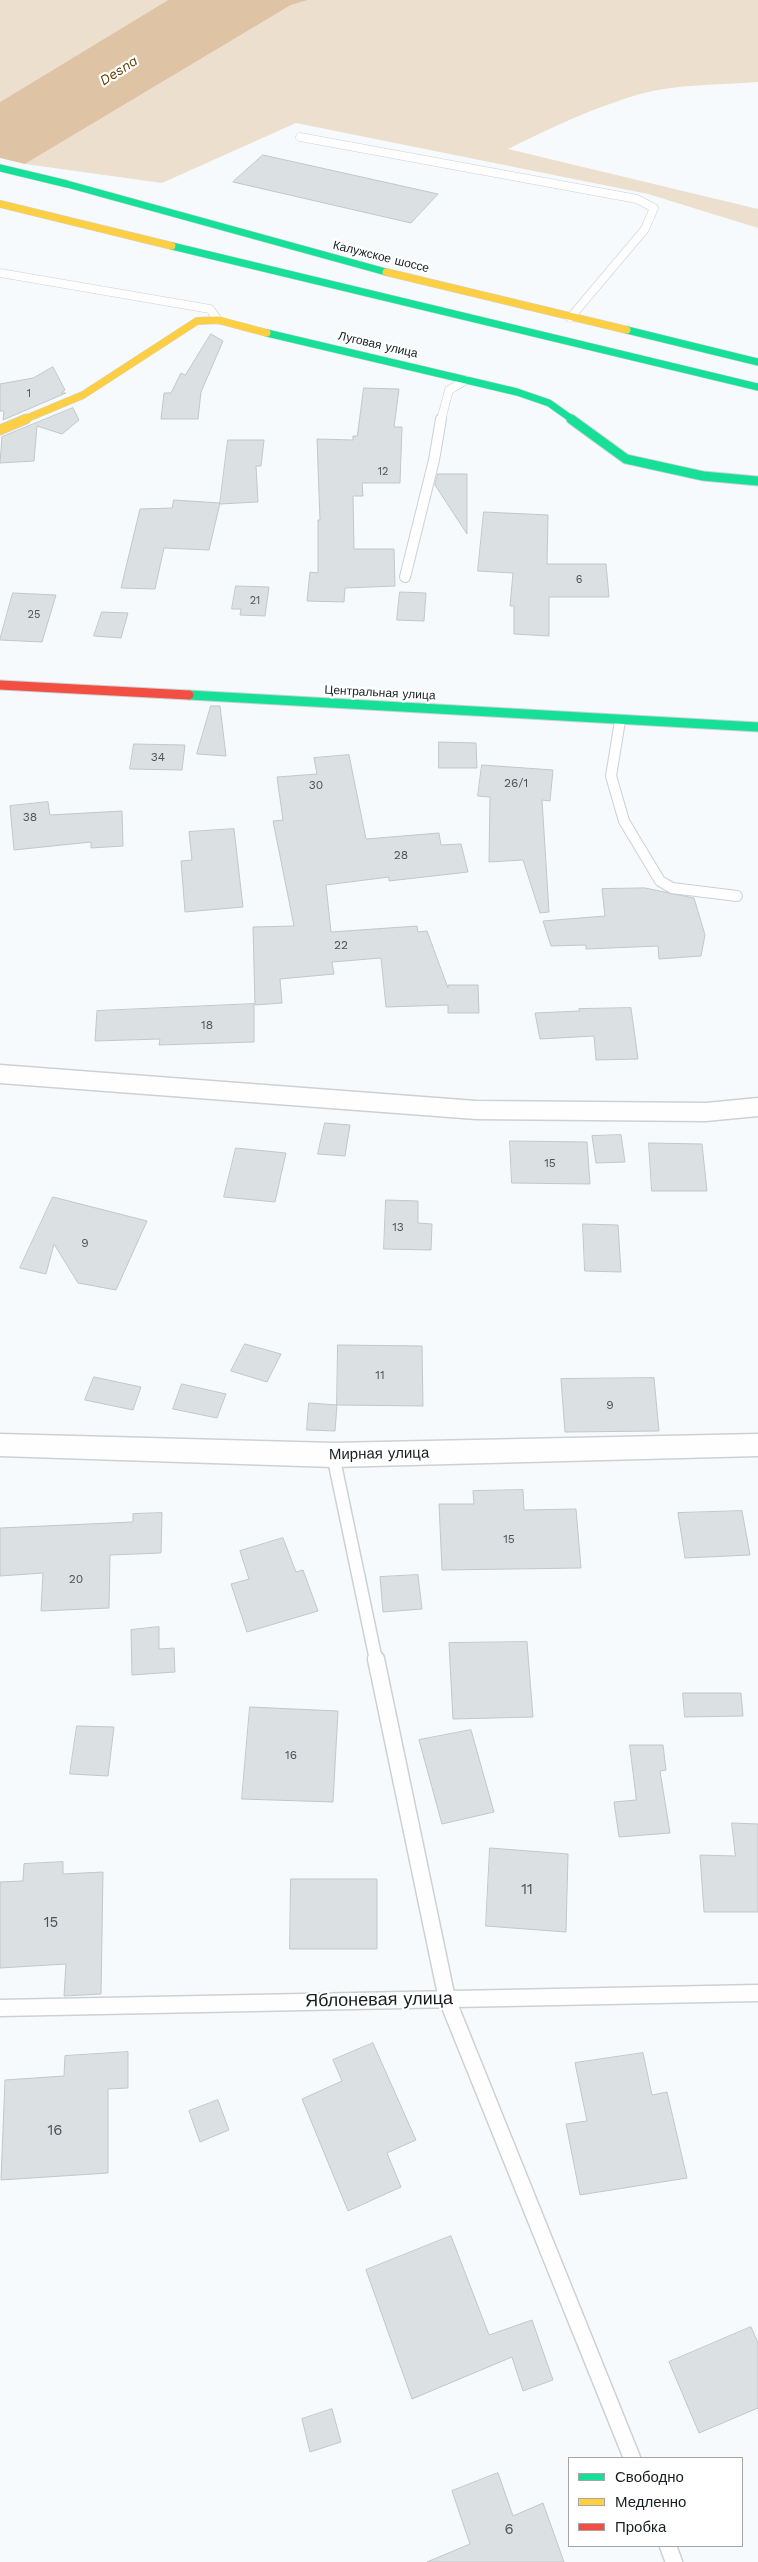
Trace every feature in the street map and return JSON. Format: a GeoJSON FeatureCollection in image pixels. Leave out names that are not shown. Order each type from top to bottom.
{"type":"FeatureCollection","features":[{"type":"Feature","properties":{"kind":"main road","name":"Калужское шоссе"},"geometry":{"type":"LineString","coordinates":[[0,168],[67,184],[332,259],[758,362]]}},
{"type":"Feature","properties":{"kind":"main road"},"geometry":{"type":"LineString","coordinates":[[0,204],[758,387]]}},
{"type":"Feature","properties":{"kind":"main road","name":"Луговая улица"},"geometry":{"type":"LineString","coordinates":[[0,430],[83,395],[198,322],[218,320],[466,380],[549,403],[626,459],[703,476],[758,481]]}},
{"type":"Feature","properties":{"kind":"main road","name":"Центральная улица"},"geometry":{"type":"LineString","coordinates":[[0,685],[620,721],[758,726]]}},
{"type":"Feature","properties":{"kind":"street"},"geometry":{"type":"LineString","coordinates":[[0,1074],[476,1110],[706,1112],[758,1106]]}},
{"type":"Feature","properties":{"kind":"street","name":"Мирная улица"},"geometry":{"type":"LineString","coordinates":[[0,1445],[333,1455],[758,1445]]}},
{"type":"Feature","properties":{"kind":"lane"},"geometry":{"type":"LineString","coordinates":[[300,137],[637,199],[654,208],[645,229],[570,318]]}},
{"type":"Feature","properties":{"kind":"lane"},"geometry":{"type":"LineString","coordinates":[[0,273],[210,309],[218,320]]}},
{"type":"Feature","properties":{"kind":"lane"},"geometry":{"type":"LineString","coordinates":[[405,577],[434,460],[440,418],[449,390],[466,380]]}},
{"type":"Feature","properties":{"kind":"lane"},"geometry":{"type":"LineString","coordinates":[[620,721],[611,776],[624,821],[660,881],[672,888],[737,896]]}},
{"type":"Feature","properties":{"kind":"lane"},"geometry":{"type":"LineString","coordinates":[[333,1455],[447,1999],[632,2457]]}},
{"type":"Feature","properties":{"kind":"lane","name":"Яблоневая улица"},"geometry":{"type":"LineString","coordinates":[[0,2008],[758,1993]]}},
{"type":"Feature","properties":{"kind":"lane"},"geometry":{"type":"LineString","coordinates":[[668,2547],[674,2562]]}},
{"type":"Feature","properties":{"kind":"shaded area"},"geometry":{"type":"Polygon","coordinates":[[[0,0],[168,0],[0,102],[0,0]]]}},
{"type":"Feature","properties":{"kind":"shaded area"},"geometry":{"type":"Polygon","coordinates":[[[308,0],[758,0],[758,82],[683,87],[640,94],[606,105],[508,149],[758,209],[758,228],[648,194],[296,123],[162,183],[25,164],[291,5],[308,0]]]}},
{"type":"Feature","properties":{"kind":"water","name":"Desna"},"geometry":{"type":"Polygon","coordinates":[[[168,0],[308,0],[291,5],[25,164],[0,183],[0,102],[168,0]]]}},
{"type":"Feature","properties":{"kind":"pier"},"geometry":{"type":"Polygon","coordinates":[[[0,158],[25,164],[29,165],[0,186],[0,158]]]}},
{"type":"Feature","properties":{"kind":"building"},"geometry":{"type":"Polygon","coordinates":[[[263,155],[438,194],[411,223],[233,182],[263,155]]]}},
{"type":"Feature","properties":{"kind":"building"},"geometry":{"type":"Polygon","coordinates":[[[211,334],[223,341],[201,392],[198,419],[161,419],[164,393],[171,393],[181,373],[185,375],[211,334]]]}},
{"type":"Feature","properties":{"kind":"building"},"geometry":{"type":"Polygon","coordinates":[[[53,367],[65,390],[61,393],[66,393],[3,420],[4,411],[0,411],[0,384],[33,378],[53,367]]]}},
{"type":"Feature","properties":{"kind":"building"},"geometry":{"type":"Polygon","coordinates":[[[364,388],[399,389],[394,427],[402,427],[400,483],[362,483],[363,496],[353,496],[354,549],[394,549],[395,586],[345,588],[344,602],[307,601],[310,572],[318,573],[318,520],[320,520],[317,439],[353,440],[353,436],[357,436],[364,388]]]}},
{"type":"Feature","properties":{"kind":"building"},"geometry":{"type":"Polygon","coordinates":[[[73,408],[79,420],[62,434],[37,426],[34,461],[0,463],[2,437],[73,408]]]}},
{"type":"Feature","properties":{"kind":"building"},"geometry":{"type":"Polygon","coordinates":[[[228,440],[264,440],[261,466],[256,466],[258,502],[220,504],[228,440]]]}},
{"type":"Feature","properties":{"kind":"building"},"geometry":{"type":"Polygon","coordinates":[[[438,474],[467,474],[467,534],[435,485],[438,474]]]}},
{"type":"Feature","properties":{"kind":"building"},"geometry":{"type":"Polygon","coordinates":[[[174,500],[220,503],[209,550],[164,548],[155,589],[121,588],[140,509],[172,508],[174,500]]]}},
{"type":"Feature","properties":{"kind":"building"},"geometry":{"type":"Polygon","coordinates":[[[484,512],[548,515],[547,564],[606,564],[609,597],[549,597],[549,636],[514,634],[514,606],[510,606],[513,573],[478,571],[484,512]]]}},
{"type":"Feature","properties":{"kind":"building"},"geometry":{"type":"Polygon","coordinates":[[[236,586],[269,587],[265,616],[240,615],[241,609],[232,609],[236,586]]]}},
{"type":"Feature","properties":{"kind":"building"},"geometry":{"type":"Polygon","coordinates":[[[400,592],[426,593],[424,621],[397,620],[400,592]]]}},
{"type":"Feature","properties":{"kind":"building"},"geometry":{"type":"Polygon","coordinates":[[[13,593],[56,595],[42,642],[0,640],[13,593]]]}},
{"type":"Feature","properties":{"kind":"building"},"geometry":{"type":"Polygon","coordinates":[[[102,612],[128,613],[121,638],[94,636],[102,612]]]}},
{"type":"Feature","properties":{"kind":"building"},"geometry":{"type":"Polygon","coordinates":[[[211,706],[220,706],[226,756],[197,754],[211,706]]]}},
{"type":"Feature","properties":{"kind":"building"},"geometry":{"type":"Polygon","coordinates":[[[439,742],[476,743],[477,768],[439,768],[439,742]]]}},
{"type":"Feature","properties":{"kind":"building"},"geometry":{"type":"Polygon","coordinates":[[[134,744],[185,745],[182,770],[130,769],[134,744]]]}},
{"type":"Feature","properties":{"kind":"building"},"geometry":{"type":"Polygon","coordinates":[[[349,755],[366,839],[439,833],[441,845],[461,844],[468,872],[389,881],[389,877],[326,885],[331,932],[417,926],[418,932],[427,931],[448,988],[448,985],[478,985],[479,1013],[448,1013],[448,1005],[386,1007],[381,958],[332,962],[334,974],[280,979],[282,1003],[255,1005],[253,927],[294,926],[273,821],[283,820],[277,777],[317,774],[314,758],[349,755]]]}},
{"type":"Feature","properties":{"kind":"building"},"geometry":{"type":"Polygon","coordinates":[[[482,765],[553,770],[550,801],[542,800],[549,912],[540,913],[523,860],[489,862],[490,797],[478,796],[482,765]]]}},
{"type":"Feature","properties":{"kind":"building"},"geometry":{"type":"Polygon","coordinates":[[[48,802],[50,815],[122,811],[123,846],[91,848],[91,842],[14,850],[10,806],[48,802]]]}},
{"type":"Feature","properties":{"kind":"building"},"geometry":{"type":"Polygon","coordinates":[[[234,829],[243,907],[185,912],[181,861],[192,860],[189,832],[234,829]]]}},
{"type":"Feature","properties":{"kind":"building"},"geometry":{"type":"Polygon","coordinates":[[[645,888],[694,898],[705,935],[701,956],[659,959],[658,946],[586,949],[586,945],[551,946],[543,921],[605,916],[602,889],[645,888]]]}},
{"type":"Feature","properties":{"kind":"building"},"geometry":{"type":"Polygon","coordinates":[[[254,1004],[254,1042],[159,1045],[160,1039],[95,1041],[97,1011],[254,1004]]]}},
{"type":"Feature","properties":{"kind":"building"},"geometry":{"type":"Polygon","coordinates":[[[631,1008],[638,1059],[596,1060],[594,1036],[540,1039],[535,1013],[580,1011],[579,1009],[631,1008]]]}},
{"type":"Feature","properties":{"kind":"building"},"geometry":{"type":"Polygon","coordinates":[[[325,1123],[350,1125],[345,1156],[318,1154],[325,1123]]]}},
{"type":"Feature","properties":{"kind":"building"},"geometry":{"type":"Polygon","coordinates":[[[621,1135],[625,1162],[596,1163],[592,1136],[621,1135]]]}},
{"type":"Feature","properties":{"kind":"building"},"geometry":{"type":"Polygon","coordinates":[[[510,1141],[587,1142],[590,1184],[512,1183],[510,1141]]]}},
{"type":"Feature","properties":{"kind":"building"},"geometry":{"type":"Polygon","coordinates":[[[649,1143],[702,1144],[707,1191],[652,1191],[649,1143]]]}},
{"type":"Feature","properties":{"kind":"building"},"geometry":{"type":"Polygon","coordinates":[[[236,1148],[286,1153],[275,1202],[224,1197],[236,1148]]]}},
{"type":"Feature","properties":{"kind":"building"},"geometry":{"type":"Polygon","coordinates":[[[53,1197],[147,1221],[116,1290],[78,1283],[54,1244],[46,1274],[20,1268],[53,1197]]]}},
{"type":"Feature","properties":{"kind":"building"},"geometry":{"type":"Polygon","coordinates":[[[386,1200],[418,1201],[418,1223],[432,1224],[431,1250],[384,1249],[386,1200]]]}},
{"type":"Feature","properties":{"kind":"building"},"geometry":{"type":"Polygon","coordinates":[[[583,1224],[618,1225],[621,1272],[585,1271],[583,1224]]]}},
{"type":"Feature","properties":{"kind":"building"},"geometry":{"type":"Polygon","coordinates":[[[245,1344],[281,1354],[267,1382],[231,1371],[245,1344]]]}},
{"type":"Feature","properties":{"kind":"building"},"geometry":{"type":"Polygon","coordinates":[[[338,1345],[422,1346],[423,1406],[337,1405],[338,1345]]]}},
{"type":"Feature","properties":{"kind":"building"},"geometry":{"type":"Polygon","coordinates":[[[94,1377],[141,1387],[133,1410],[85,1400],[94,1377]]]}},
{"type":"Feature","properties":{"kind":"building"},"geometry":{"type":"Polygon","coordinates":[[[654,1378],[659,1431],[565,1432],[561,1379],[654,1378]]]}},
{"type":"Feature","properties":{"kind":"building"},"geometry":{"type":"Polygon","coordinates":[[[182,1384],[226,1394],[217,1418],[173,1409],[182,1384]]]}},
{"type":"Feature","properties":{"kind":"building"},"geometry":{"type":"Polygon","coordinates":[[[309,1403],[337,1405],[335,1431],[307,1430],[309,1403]]]}},
{"type":"Feature","properties":{"kind":"building"},"geometry":{"type":"Polygon","coordinates":[[[523,1490],[524,1510],[576,1509],[581,1568],[442,1570],[439,1504],[474,1504],[473,1491],[523,1490]]]}},
{"type":"Feature","properties":{"kind":"building"},"geometry":{"type":"Polygon","coordinates":[[[742,1511],[750,1555],[685,1558],[678,1513],[742,1511]]]}},
{"type":"Feature","properties":{"kind":"building"},"geometry":{"type":"Polygon","coordinates":[[[162,1513],[161,1553],[110,1555],[109,1608],[41,1611],[43,1573],[0,1576],[0,1528],[133,1522],[133,1514],[162,1513]]]}},
{"type":"Feature","properties":{"kind":"building"},"geometry":{"type":"Polygon","coordinates":[[[283,1538],[296,1572],[303,1570],[318,1611],[247,1632],[231,1584],[249,1579],[240,1551],[283,1538]]]}},
{"type":"Feature","properties":{"kind":"building"},"geometry":{"type":"Polygon","coordinates":[[[418,1575],[422,1609],[383,1612],[380,1577],[418,1575]]]}},
{"type":"Feature","properties":{"kind":"building"},"geometry":{"type":"Polygon","coordinates":[[[159,1627],[159,1649],[174,1648],[175,1672],[132,1675],[131,1630],[159,1627]]]}},
{"type":"Feature","properties":{"kind":"building"},"geometry":{"type":"Polygon","coordinates":[[[527,1642],[533,1717],[453,1719],[449,1643],[527,1642]]]}},
{"type":"Feature","properties":{"kind":"building"},"geometry":{"type":"Polygon","coordinates":[[[683,1693],[741,1693],[743,1716],[685,1717],[683,1693]]]}},
{"type":"Feature","properties":{"kind":"building"},"geometry":{"type":"Polygon","coordinates":[[[250,1707],[338,1711],[333,1802],[242,1799],[250,1707]]]}},
{"type":"Feature","properties":{"kind":"building"},"geometry":{"type":"Polygon","coordinates":[[[77,1726],[114,1727],[108,1776],[70,1774],[77,1726]]]}},
{"type":"Feature","properties":{"kind":"building"},"geometry":{"type":"Polygon","coordinates":[[[471,1730],[494,1812],[442,1824],[419,1740],[471,1730]]]}},
{"type":"Feature","properties":{"kind":"building"},"geometry":{"type":"Polygon","coordinates":[[[630,1745],[663,1745],[666,1770],[660,1771],[670,1833],[619,1837],[614,1802],[636,1800],[630,1745]]]}},
{"type":"Feature","properties":{"kind":"building"},"geometry":{"type":"Polygon","coordinates":[[[732,1823],[758,1824],[758,1912],[704,1912],[700,1855],[735,1856],[732,1823]]]}},
{"type":"Feature","properties":{"kind":"building"},"geometry":{"type":"Polygon","coordinates":[[[490,1848],[568,1854],[566,1932],[486,1926],[490,1848]]]}},
{"type":"Feature","properties":{"kind":"building"},"geometry":{"type":"Polygon","coordinates":[[[63,1862],[63,1874],[103,1872],[101,1994],[64,1996],[66,1964],[0,1968],[0,1882],[23,1881],[24,1864],[63,1862]]]}},
{"type":"Feature","properties":{"kind":"building"},"geometry":{"type":"Polygon","coordinates":[[[291,1879],[377,1879],[377,1949],[290,1949],[291,1879]]]}},
{"type":"Feature","properties":{"kind":"building"},"geometry":{"type":"Polygon","coordinates":[[[373,2043],[416,2140],[387,2153],[401,2187],[348,2211],[302,2099],[342,2081],[333,2060],[373,2043]]]}},
{"type":"Feature","properties":{"kind":"building"},"geometry":{"type":"Polygon","coordinates":[[[128,2052],[128,2088],[108,2089],[108,2173],[1,2180],[5,2080],[64,2076],[65,2056],[128,2052]]]}},
{"type":"Feature","properties":{"kind":"building"},"geometry":{"type":"Polygon","coordinates":[[[643,2053],[652,2095],[667,2092],[687,2178],[580,2195],[566,2124],[587,2121],[575,2063],[643,2053]]]}},
{"type":"Feature","properties":{"kind":"building"},"geometry":{"type":"Polygon","coordinates":[[[218,2100],[229,2130],[200,2142],[189,2111],[218,2100]]]}},
{"type":"Feature","properties":{"kind":"building"},"geometry":{"type":"Polygon","coordinates":[[[451,2236],[489,2335],[532,2320],[553,2380],[523,2391],[512,2357],[412,2399],[366,2270],[451,2236]]]}},
{"type":"Feature","properties":{"kind":"building"},"geometry":{"type":"Polygon","coordinates":[[[751,2327],[758,2343],[758,2408],[699,2433],[669,2362],[751,2327]]]}},
{"type":"Feature","properties":{"kind":"building"},"geometry":{"type":"Polygon","coordinates":[[[332,2409],[341,2442],[310,2452],[302,2419],[332,2409]]]}},
{"type":"Feature","properties":{"kind":"building"},"geometry":{"type":"Polygon","coordinates":[[[498,2473],[513,2516],[543,2503],[564,2562],[427,2562],[470,2544],[452,2491],[498,2473]]]}},
{"type":"Feature","properties":{"kind":"traffic: fast"},"geometry":{"type":"LineString","coordinates":[[0,168],[67,184],[386,272]]}},
{"type":"Feature","properties":{"kind":"traffic: fast"},"geometry":{"type":"LineString","coordinates":[[172,246],[758,387]]}},
{"type":"Feature","properties":{"kind":"traffic: fast"},"geometry":{"type":"LineString","coordinates":[[627,330],[758,362]]}},
{"type":"Feature","properties":{"kind":"traffic: fast"},"geometry":{"type":"LineString","coordinates":[[267,333],[517,392],[549,403],[626,459],[703,476],[758,481]]}},
{"type":"Feature","properties":{"kind":"traffic: fast"},"geometry":{"type":"LineString","coordinates":[[189,695],[758,727]]}},
{"type":"Feature","properties":{"kind":"traffic: slow"},"geometry":{"type":"LineString","coordinates":[[0,204],[172,246]]}},
{"type":"Feature","properties":{"kind":"traffic: slow"},"geometry":{"type":"LineString","coordinates":[[386,272],[627,330]]}},
{"type":"Feature","properties":{"kind":"traffic: slow"},"geometry":{"type":"LineString","coordinates":[[0,430],[83,395],[197,321],[218,320],[267,333]]}},
{"type":"Feature","properties":{"kind":"traffic: jam"},"geometry":{"type":"LineString","coordinates":[[0,685],[189,695]]}}]}
